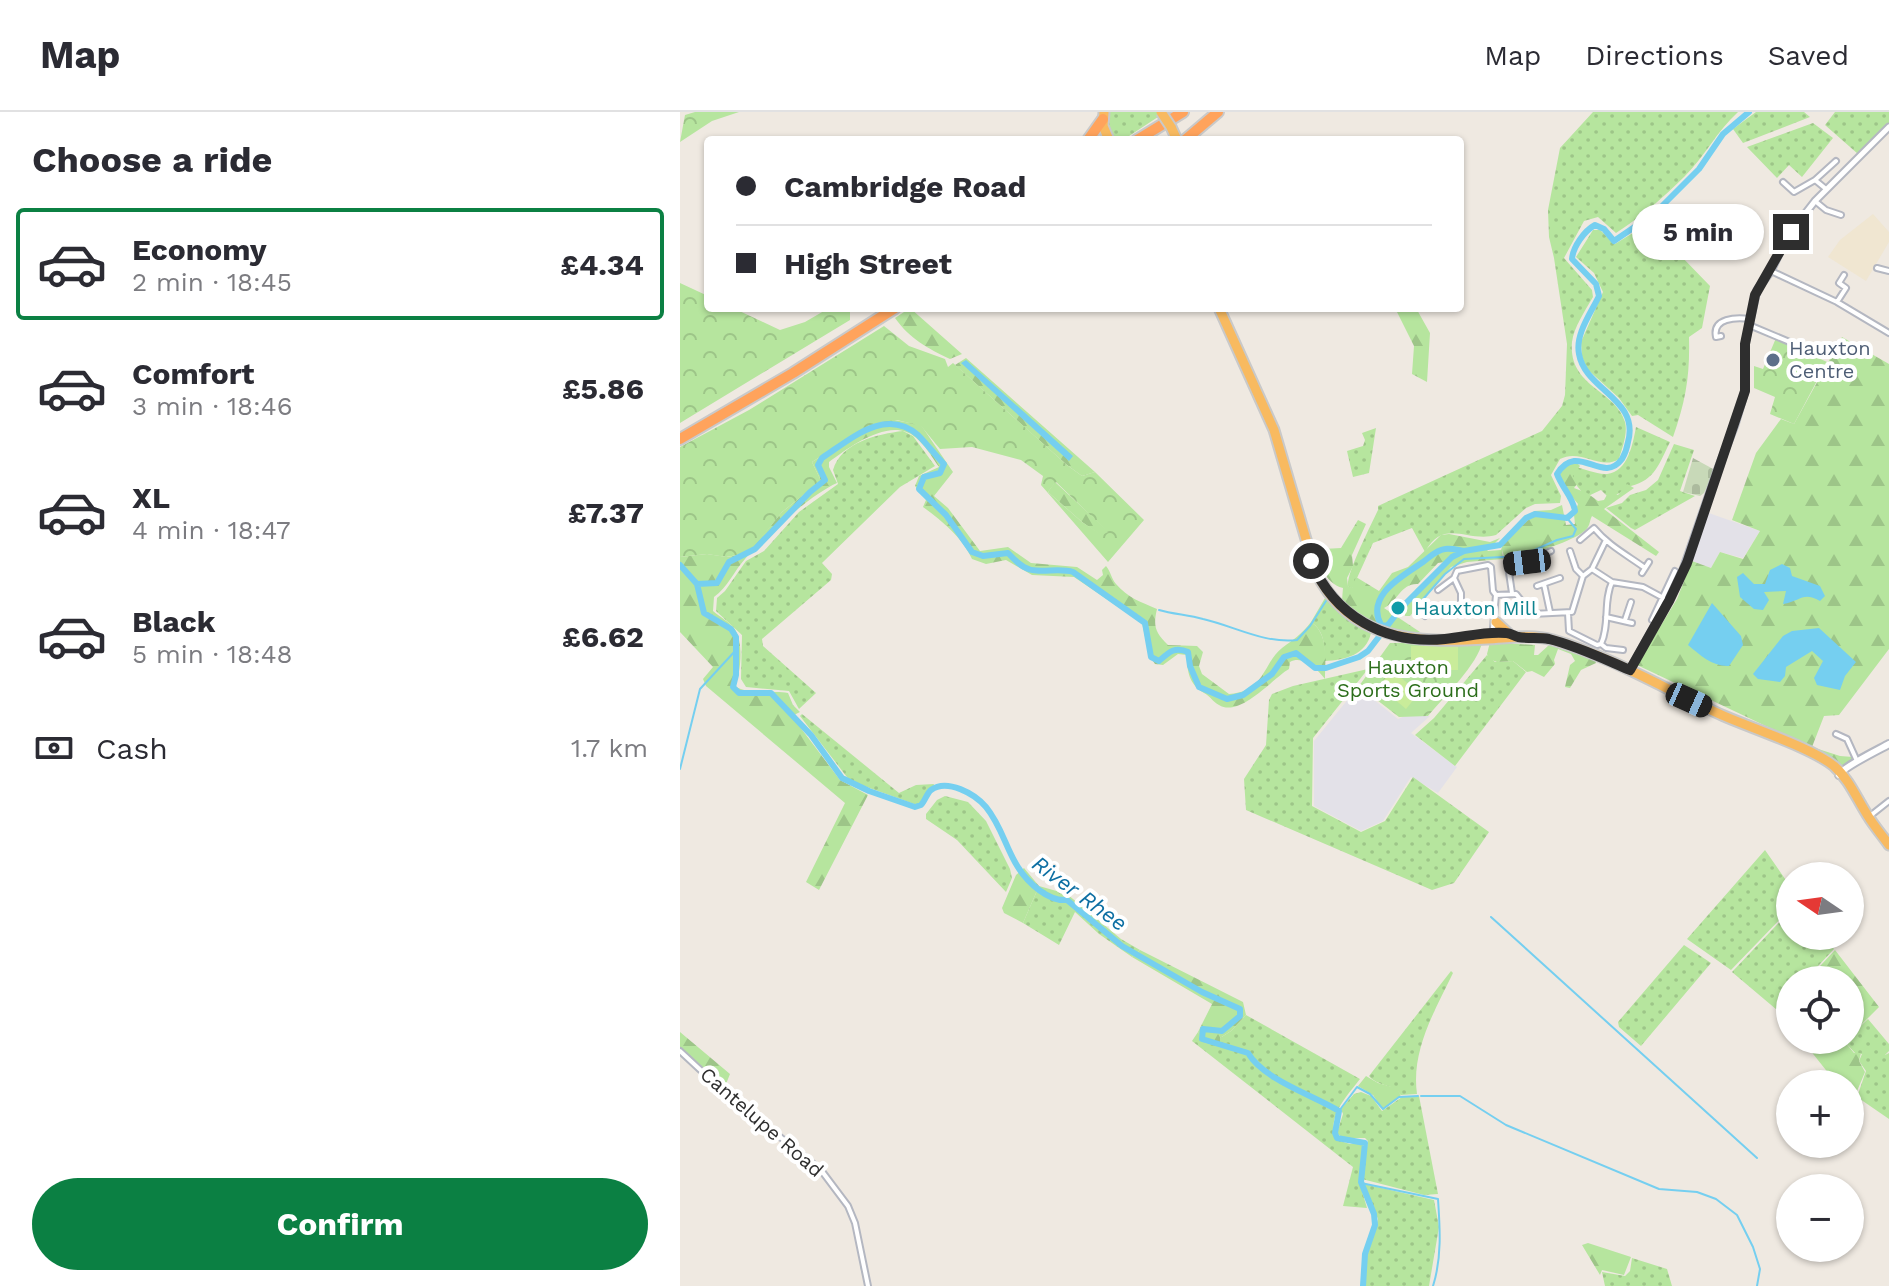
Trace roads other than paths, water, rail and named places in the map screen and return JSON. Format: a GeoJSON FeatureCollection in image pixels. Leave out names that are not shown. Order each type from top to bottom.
{"type":"FeatureCollection","features":[{"type":"Feature","properties":{"kind":"highway"},"geometry":{"type":"LineString","coordinates":[[1161,112],[1175,136]]}},
{"type":"Feature","properties":{"kind":"highway"},"geometry":{"type":"LineString","coordinates":[[1132,136],[1171,112]]}},
{"type":"Feature","properties":{"kind":"highway"},"geometry":{"type":"LineString","coordinates":[[1144,136],[1183,112]]}},
{"type":"Feature","properties":{"kind":"highway"},"geometry":{"type":"LineString","coordinates":[[1190,136],[1218,112]]}},
{"type":"Feature","properties":{"kind":"highway"},"geometry":{"type":"LineString","coordinates":[[1091,136],[1104,116]]}},
{"type":"Feature","properties":{"kind":"highway"},"geometry":{"type":"LineString","coordinates":[[1104,116],[1108,136]]}},
{"type":"Feature","properties":{"kind":"highway"},"geometry":{"type":"LineString","coordinates":[[680,433],[735,402],[877,312]]}},
{"type":"Feature","properties":{"kind":"highway"},"geometry":{"type":"LineString","coordinates":[[680,439],[889,312]]}},
{"type":"Feature","properties":{"kind":"highway"},"geometry":{"type":"LineString","coordinates":[[1221,312],[1274,430],[1320,580],[1343,610],[1386,634],[1448,639],[1494,628],[1513,635],[1557,642],[1630,670],[1809,753],[1842,777],[1889,845]]}},
{"type":"Feature","properties":{"kind":"highway"},"geometry":{"type":"LineString","coordinates":[[1494,628],[1513,635]]}},
{"type":"Feature","properties":{"kind":"main road"},"geometry":{"type":"LineString","coordinates":[[1842,777],[1854,765],[1889,744]]}},
{"type":"Feature","properties":{"kind":"street"},"geometry":{"type":"LineString","coordinates":[[1630,670],[1687,563],[1742,403],[1746,384],[1745,344],[1757,290],[1771,271],[1787,237],[1815,201],[1889,127]]}},
{"type":"Feature","properties":{"kind":"street"},"geometry":{"type":"LineString","coordinates":[[1783,182],[1794,192],[1833,168],[1836,161]]}},
{"type":"Feature","properties":{"kind":"street"},"geometry":{"type":"LineString","coordinates":[[1815,180],[1826,189]]}},
{"type":"Feature","properties":{"kind":"street"},"geometry":{"type":"LineString","coordinates":[[1815,201],[1841,215]]}},
{"type":"Feature","properties":{"kind":"street"},"geometry":{"type":"LineString","coordinates":[[1877,268],[1889,271]]}},
{"type":"Feature","properties":{"kind":"street"},"geometry":{"type":"LineString","coordinates":[[1771,271],[1837,302],[1889,333]]}},
{"type":"Feature","properties":{"kind":"street"},"geometry":{"type":"LineString","coordinates":[[1837,302],[1848,287],[1839,283],[1844,275]]}},
{"type":"Feature","properties":{"kind":"street"},"geometry":{"type":"LineString","coordinates":[[1727,312],[1730,319]]}},
{"type":"Feature","properties":{"kind":"street"},"geometry":{"type":"LineString","coordinates":[[1721,336],[1716,337],[1717,325],[1737,317],[1811,351]]}},
{"type":"Feature","properties":{"kind":"street"},"geometry":{"type":"LineString","coordinates":[[1580,540],[1594,528],[1605,542],[1621,549],[1644,570],[1649,562]]}},
{"type":"Feature","properties":{"kind":"street"},"geometry":{"type":"LineString","coordinates":[[1592,569],[1592,563],[1605,542]]}},
{"type":"Feature","properties":{"kind":"street"},"geometry":{"type":"LineString","coordinates":[[1512,593],[1508,566],[1527,562],[1551,551]]}},
{"type":"Feature","properties":{"kind":"street"},"geometry":{"type":"LineString","coordinates":[[1570,551],[1576,569],[1583,576]]}},
{"type":"Feature","properties":{"kind":"street"},"geometry":{"type":"LineString","coordinates":[[1426,602],[1436,613],[1461,612],[1494,628],[1496,595],[1488,565],[1457,571],[1454,578],[1438,590]]}},
{"type":"Feature","properties":{"kind":"street"},"geometry":{"type":"LineString","coordinates":[[1592,569],[1612,582],[1643,587],[1669,601]]}},
{"type":"Feature","properties":{"kind":"street"},"geometry":{"type":"LineString","coordinates":[[1496,595],[1512,593],[1520,597],[1532,614],[1568,613],[1574,609],[1583,576],[1592,569]]}},
{"type":"Feature","properties":{"kind":"street"},"geometry":{"type":"LineString","coordinates":[[1652,620],[1675,571]]}},
{"type":"Feature","properties":{"kind":"street"},"geometry":{"type":"LineString","coordinates":[[1454,578],[1461,593],[1461,612]]}},
{"type":"Feature","properties":{"kind":"street"},"geometry":{"type":"LineString","coordinates":[[1537,586],[1560,578]]}},
{"type":"Feature","properties":{"kind":"street"},"geometry":{"type":"LineString","coordinates":[[1601,644],[1605,634],[1607,592],[1612,582]]}},
{"type":"Feature","properties":{"kind":"street"},"geometry":{"type":"LineString","coordinates":[[1544,584],[1550,612]]}},
{"type":"Feature","properties":{"kind":"street"},"geometry":{"type":"LineString","coordinates":[[1625,620],[1631,602]]}},
{"type":"Feature","properties":{"kind":"street"},"geometry":{"type":"LineString","coordinates":[[1425,616],[1431,609]]}},
{"type":"Feature","properties":{"kind":"street"},"geometry":{"type":"LineString","coordinates":[[1568,613],[1569,631],[1597,645],[1623,650]]}},
{"type":"Feature","properties":{"kind":"street"},"geometry":{"type":"LineString","coordinates":[[1606,617],[1632,623]]}},
{"type":"Feature","properties":{"kind":"street"},"geometry":{"type":"LineString","coordinates":[[1836,734],[1847,739],[1854,765]]}},
{"type":"Feature","properties":{"kind":"street"},"geometry":{"type":"LineString","coordinates":[[1868,817],[1889,801]]}},
{"type":"Feature","properties":{"kind":"street","name":"Cantelupe Road"},"geometry":{"type":"LineString","coordinates":[[680,1051],[722,1090],[821,1170],[848,1206],[855,1223],[868,1286]]}},
{"type":"Feature","properties":{"kind":"water"},"geometry":{"type":"Polygon","coordinates":[[[966,360],[1073,456],[1069,461],[961,363],[966,360]]]}},
{"type":"Feature","properties":{"kind":"water"},"geometry":{"type":"Polygon","coordinates":[[[1782,564],[1790,568],[1792,576],[1820,586],[1825,596],[1820,601],[1806,597],[1783,604],[1786,591],[1764,592],[1769,600],[1763,610],[1754,609],[1740,597],[1737,577],[1743,573],[1754,584],[1765,584],[1770,570],[1782,564]]]}},
{"type":"Feature","properties":{"kind":"water"},"geometry":{"type":"Polygon","coordinates":[[[1712,603],[1741,636],[1743,645],[1729,666],[1712,662],[1688,645],[1712,603]]]}},
{"type":"Feature","properties":{"kind":"water"},"geometry":{"type":"Polygon","coordinates":[[[1819,628],[1856,662],[1845,676],[1840,690],[1817,685],[1814,678],[1823,661],[1812,651],[1786,667],[1785,676],[1780,682],[1758,679],[1753,674],[1783,636],[1792,631],[1819,628]]]}},
{"type":"Feature","properties":{"kind":"waterway"},"geometry":{"type":"LineString","coordinates":[[697,584],[717,583],[729,562],[755,549],[825,480],[818,465],[822,458],[868,429],[893,424],[906,427],[918,435],[944,464],[940,473],[924,477],[919,489],[946,515],[972,552],[983,556],[1008,553],[1029,569],[1073,572],[1145,623],[1151,657],[1159,661],[1172,651],[1188,652],[1199,687],[1227,699],[1243,695],[1272,674],[1284,657],[1296,653],[1315,668],[1326,668],[1359,657],[1368,651],[1401,608],[1452,557],[1464,551],[1500,545],[1526,518],[1535,514],[1567,518],[1575,511],[1557,474],[1565,465],[1582,461],[1606,468],[1622,459],[1630,427],[1626,415],[1591,377],[1579,354],[1581,331],[1599,296],[1596,284],[1572,259],[1574,249],[1583,235],[1595,225],[1604,229],[1614,241],[1655,213],[1699,169],[1723,134],[1749,112]]}},
{"type":"Feature","properties":{"kind":"waterway"},"geometry":{"type":"LineString","coordinates":[[1417,606],[1445,574],[1464,559],[1521,556],[1573,536],[1576,529],[1567,518]]}},
{"type":"Feature","properties":{"kind":"waterway"},"geometry":{"type":"LineString","coordinates":[[1387,626],[1381,625],[1377,614],[1378,604],[1388,588],[1439,551],[1464,551]]}},
{"type":"Feature","properties":{"kind":"waterway","name":"River Rhee"},"geometry":{"type":"LineString","coordinates":[[680,565],[697,584],[704,613],[731,629],[736,637],[733,687],[739,693],[771,693],[811,735],[842,778],[869,791],[915,807],[921,805],[930,791],[938,787],[953,787],[975,797],[993,817],[1020,871],[1039,890],[1052,898],[1067,900],[1122,946],[1202,992],[1240,1009],[1240,1016],[1222,1031],[1203,1029],[1202,1039],[1248,1053],[1255,1063],[1277,1079],[1339,1111],[1337,1138],[1365,1143],[1361,1182],[1374,1214],[1375,1225],[1365,1254],[1363,1286]]}},
{"type":"Feature","properties":{"kind":"waterway"},"geometry":{"type":"LineString","coordinates":[[1159,610],[1285,641],[1297,640],[1326,601]]}},
{"type":"Feature","properties":{"kind":"waterway"},"geometry":{"type":"LineString","coordinates":[[680,769],[700,689],[736,650]]}},
{"type":"Feature","properties":{"kind":"waterway"},"geometry":{"type":"LineString","coordinates":[[1491,917],[1757,1158]]}},
{"type":"Feature","properties":{"kind":"waterway"},"geometry":{"type":"LineString","coordinates":[[1339,1111],[1357,1087],[1370,1094],[1383,1109],[1399,1097],[1418,1096]]}},
{"type":"Feature","properties":{"kind":"waterway"},"geometry":{"type":"LineString","coordinates":[[1421,1096],[1460,1096],[1506,1125],[1659,1189],[1697,1192],[1716,1199],[1737,1215],[1753,1247],[1760,1269],[1757,1286]]}},
{"type":"Feature","properties":{"kind":"waterway"},"geometry":{"type":"LineString","coordinates":[[1361,1183],[1438,1199],[1439,1254],[1433,1286]]}},
{"type":"Feature","properties":{"kind":"waterway"},"geometry":{"type":"LineString","coordinates":[[861,1266],[865,1281]]}},
{"type":"Feature","properties":{"kind":"place","name":"Hauxton Centre"},"geometry":{"type":"Point","coordinates":[1773,360]}},
{"type":"Feature","properties":{"kind":"place","name":"Hauxton Mill"},"geometry":{"type":"Point","coordinates":[1398,608]}},
{"type":"Feature","properties":{"kind":"park label","name":"Hauxton Sports Ground"},"geometry":{"type":"Point","coordinates":[1408,678]}}]}
